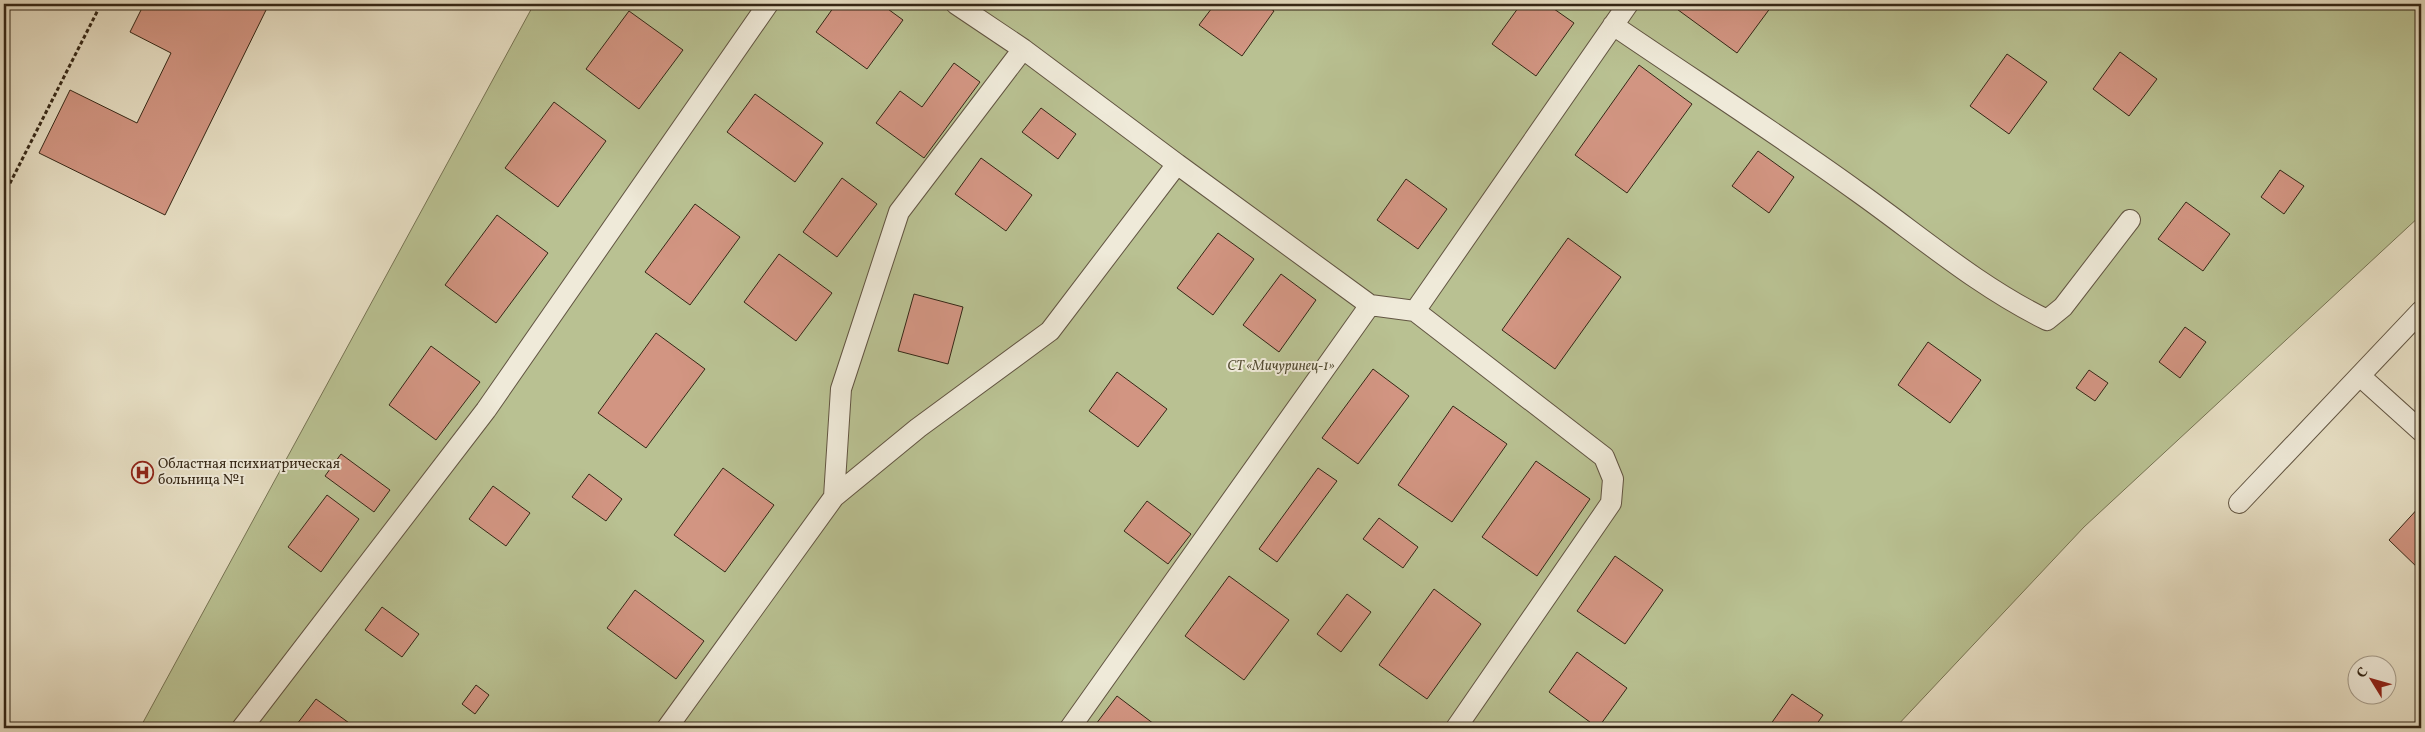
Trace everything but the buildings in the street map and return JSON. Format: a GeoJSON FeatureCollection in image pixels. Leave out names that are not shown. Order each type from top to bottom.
{"type":"FeatureCollection","features":[{"type":"Feature","properties":{"kind":"lane"},"geometry":{"type":"LineString","coordinates":[[242,728],[486,410],[768,4]]}},
{"type":"Feature","properties":{"kind":"lane"},"geometry":{"type":"LineString","coordinates":[[956,4],[1023,49],[1370,305],[1415,311],[1604,457],[1613,479],[1611,503],[1456,728]]}},
{"type":"Feature","properties":{"kind":"lane"},"geometry":{"type":"LineString","coordinates":[[1415,311],[1628,4]]}},
{"type":"Feature","properties":{"kind":"lane"},"geometry":{"type":"LineString","coordinates":[[1613,25],[1857,191],[1976,279],[2047,320],[2063,307],[2130,220]]}},
{"type":"Feature","properties":{"kind":"lane"},"geometry":{"type":"LineString","coordinates":[[834,497],[842,390],[899,212],[1023,49]]}},
{"type":"Feature","properties":{"kind":"lane"},"geometry":{"type":"LineString","coordinates":[[667,728],[834,497],[918,428],[1050,331],[1177,164]]}},
{"type":"Feature","properties":{"kind":"lane"},"geometry":{"type":"LineString","coordinates":[[1070,728],[1370,305]]}},
{"type":"Feature","properties":{"kind":"lane"},"geometry":{"type":"LineString","coordinates":[[2239,503],[2421,311]]}},
{"type":"Feature","properties":{"kind":"lane"},"geometry":{"type":"LineString","coordinates":[[2360,376],[2421,432]]}},
{"type":"Feature","properties":{"kind":"path"},"geometry":{"type":"LineString","coordinates":[[4,195],[101,4]]}},
{"type":"Feature","properties":{"kind":"green space","name":"СТ «Мичуринец-1»"},"geometry":{"type":"Polygon","coordinates":[[[534,4],[2421,4],[2421,215],[2084,527],[1895,728],[140,728],[534,4]]]}},
{"type":"Feature","properties":{"kind":"place","name":"Областная психиатрическая больница №1"},"geometry":{"type":"Point","coordinates":[142,472]}}]}
